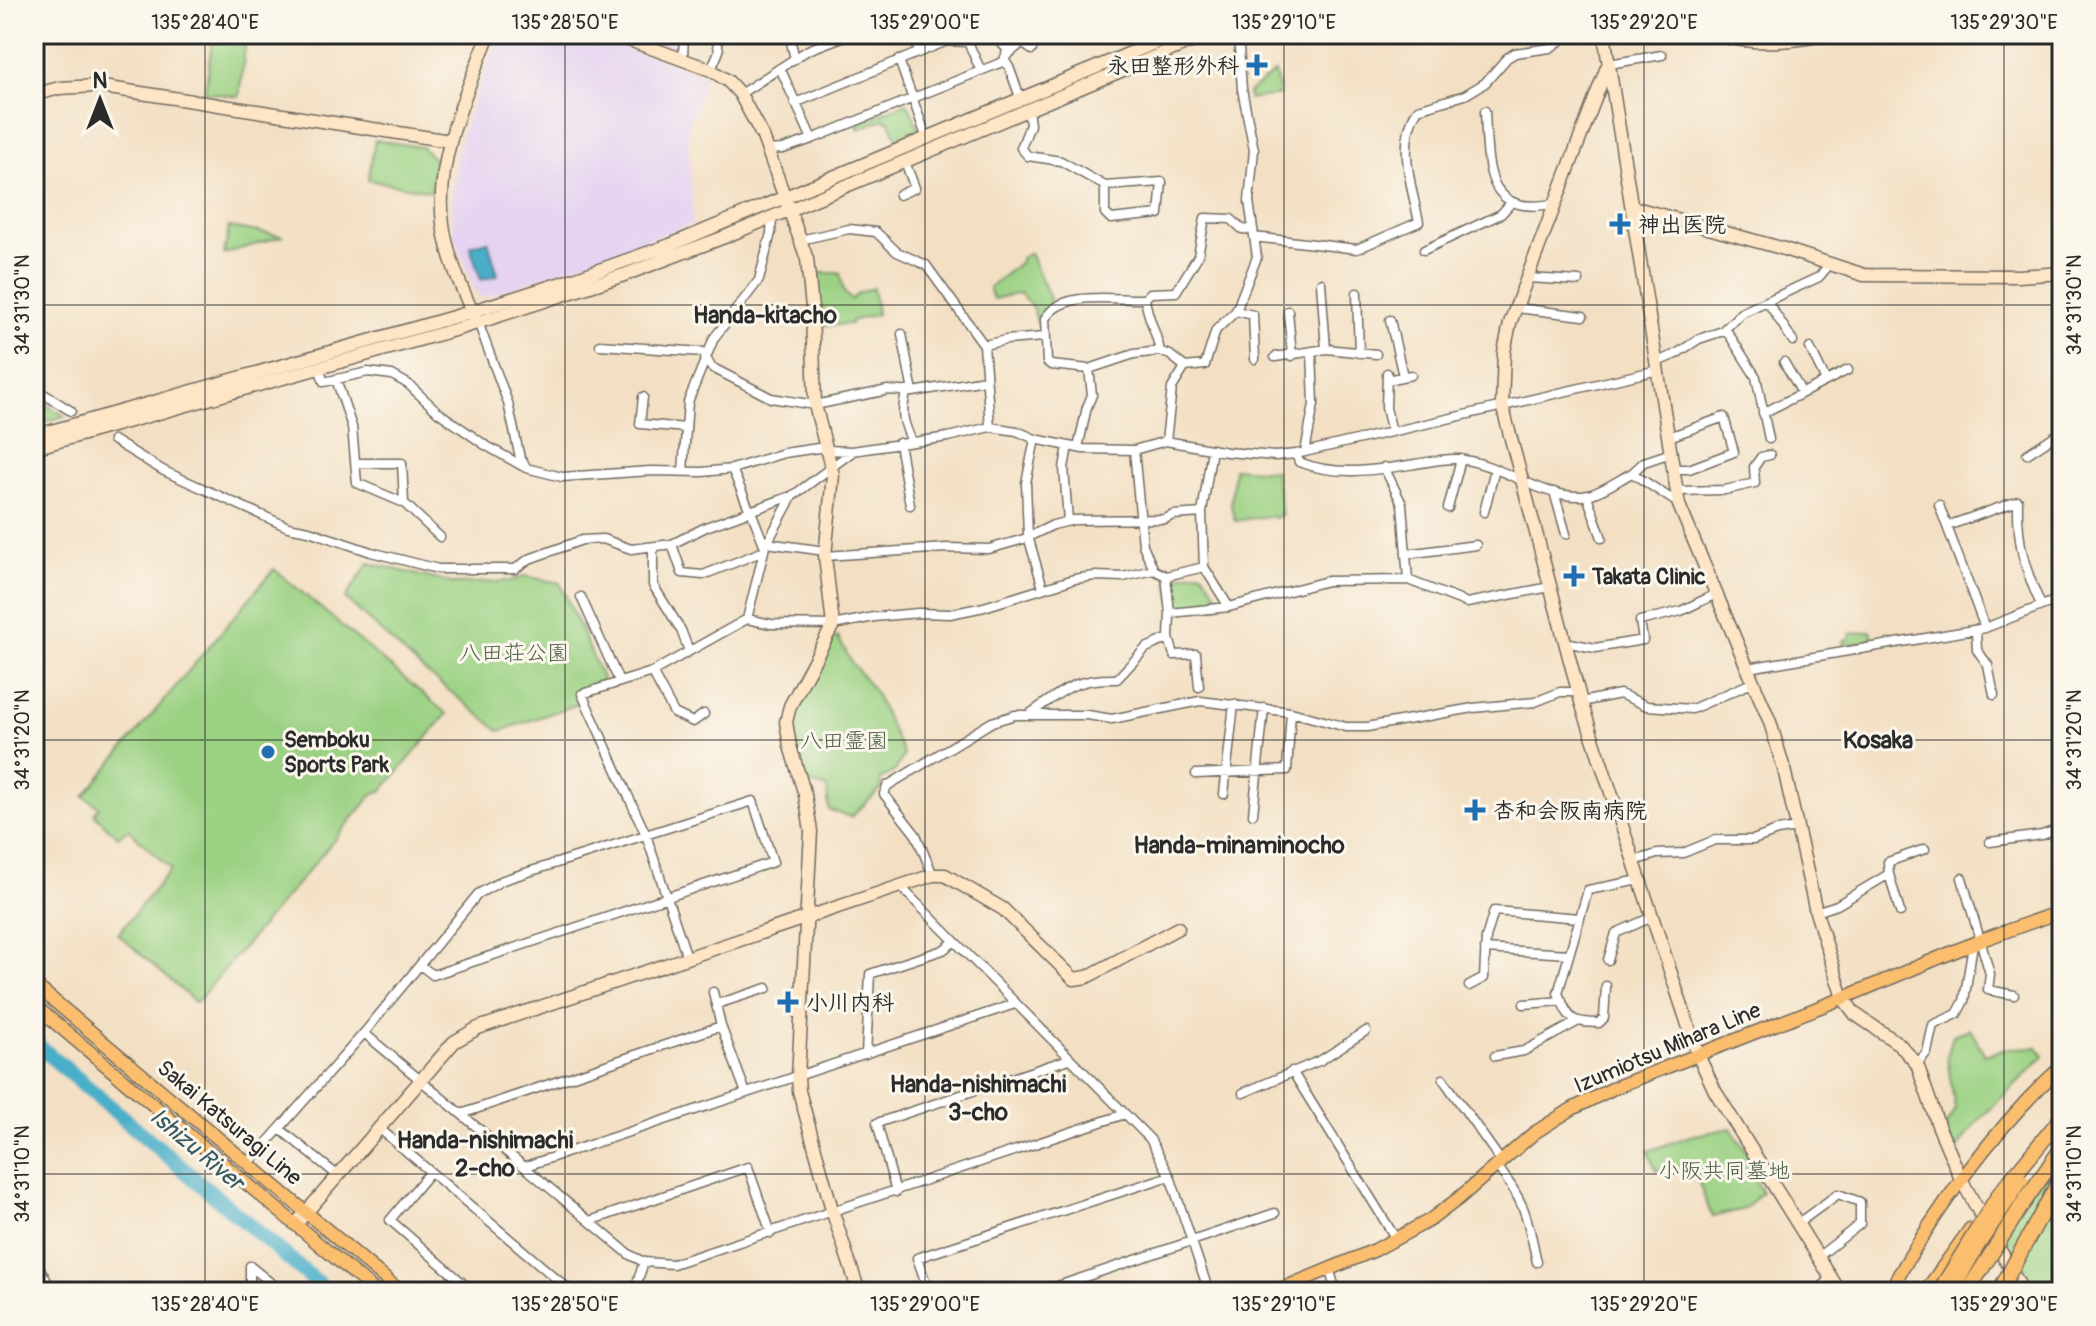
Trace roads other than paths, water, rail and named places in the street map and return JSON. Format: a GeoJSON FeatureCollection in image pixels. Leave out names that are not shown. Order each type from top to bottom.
{"type":"FeatureCollection","features":[{"type":"Feature","properties":{"kind":"highway"},"geometry":{"type":"LineString","coordinates":[[1939,1292],[2000,1193],[2062,1121]]}},
{"type":"Feature","properties":{"kind":"highway"},"geometry":{"type":"LineString","coordinates":[[1951,1292],[1985,1234],[2062,1121]]}},
{"type":"Feature","properties":{"kind":"highway"},"geometry":{"type":"LineString","coordinates":[[1967,1292],[2062,1148]]}},
{"type":"Feature","properties":{"kind":"highway"},"geometry":{"type":"LineString","coordinates":[[1999,1292],[2062,1176]]}},
{"type":"Feature","properties":{"kind":"main road","name":"Izumiotsu Mihara Line"},"geometry":{"type":"LineString","coordinates":[[1274,1292],[1330,1271],[1396,1239],[1448,1206],[1534,1133],[1616,1087],[1976,942],[2062,911]]}},
{"type":"Feature","properties":{"kind":"main road","name":"Sakai Katsuragi Line"},"geometry":{"type":"LineString","coordinates":[[34,984],[401,1292]]}},
{"type":"Feature","properties":{"kind":"main road","name":"Sakai Katsuragi Line"},"geometry":{"type":"LineString","coordinates":[[34,1005],[376,1292]]}},
{"type":"Feature","properties":{"kind":"main road"},"geometry":{"type":"LineString","coordinates":[[1889,1292],[1961,1179],[2062,1066]]}},
{"type":"Feature","properties":{"kind":"main road"},"geometry":{"type":"LineString","coordinates":[[1925,1292],[1980,1215],[2062,1121]]}},
{"type":"Feature","properties":{"kind":"street"},"geometry":{"type":"LineString","coordinates":[[489,34],[450,141],[442,206],[443,226],[450,253],[508,403],[520,458],[526,468]]}},
{"type":"Feature","properties":{"kind":"street"},"geometry":{"type":"LineString","coordinates":[[613,34],[711,70],[740,94],[768,150],[810,277],[815,405],[833,475],[825,553],[833,625],[790,706],[786,722],[811,831],[798,1077],[799,1091],[833,1213],[859,1292]]}},
{"type":"Feature","properties":{"kind":"street"},"geometry":{"type":"LineString","coordinates":[[683,58],[684,34]]}},
{"type":"Feature","properties":{"kind":"street"},"geometry":{"type":"LineString","coordinates":[[711,70],[719,51],[716,34]]}},
{"type":"Feature","properties":{"kind":"street"},"geometry":{"type":"LineString","coordinates":[[789,34],[795,59]]}},
{"type":"Feature","properties":{"kind":"street"},"geometry":{"type":"LineString","coordinates":[[740,94],[808,50],[850,34]]}},
{"type":"Feature","properties":{"kind":"street"},"geometry":{"type":"LineString","coordinates":[[913,34],[919,52]]}},
{"type":"Feature","properties":{"kind":"street"},"geometry":{"type":"LineString","coordinates":[[992,34],[1007,49],[1005,59],[1024,104],[1030,125],[1021,148],[1028,156],[1061,161],[1105,186],[1162,182],[1159,214],[1111,219],[1105,213],[1105,186]]}},
{"type":"Feature","properties":{"kind":"street"},"geometry":{"type":"LineString","coordinates":[[34,448],[319,368],[475,317],[905,162],[1176,34]]}},
{"type":"Feature","properties":{"kind":"street"},"geometry":{"type":"LineString","coordinates":[[34,436],[624,275],[772,217],[787,203],[927,139],[1209,34]]}},
{"type":"Feature","properties":{"kind":"street"},"geometry":{"type":"LineString","coordinates":[[1145,299],[1090,298],[1064,302],[1053,308],[1045,319],[1047,362],[1089,369],[1134,354],[1160,351],[1185,367],[1205,365],[1216,330],[1236,311],[1257,257],[1249,201],[1254,150],[1241,82],[1238,34]]}},
{"type":"Feature","properties":{"kind":"street"},"geometry":{"type":"LineString","coordinates":[[1160,351],[1155,326],[1148,319],[1145,299],[1150,293],[1176,292],[1198,256],[1205,218],[1231,219],[1254,234],[1357,249],[1419,222],[1408,164],[1409,129],[1418,109],[1465,95],[1485,83],[1515,53],[1550,48],[1566,37],[1578,34]]}},
{"type":"Feature","properties":{"kind":"street"},"geometry":{"type":"LineString","coordinates":[[1604,34],[1679,505],[1770,722],[1816,912],[1843,998],[1855,1014],[1899,1044],[1917,1064],[1961,1179],[2023,1292]]}},
{"type":"Feature","properties":{"kind":"street"},"geometry":{"type":"LineString","coordinates":[[1714,34],[1750,42],[1777,43],[1820,36]]}},
{"type":"Feature","properties":{"kind":"street"},"geometry":{"type":"LineString","coordinates":[[795,103],[919,52],[944,38],[968,42],[981,71]]}},
{"type":"Feature","properties":{"kind":"street"},"geometry":{"type":"LineString","coordinates":[[768,150],[783,149],[812,139],[981,71],[1005,59],[1022,43],[1032,50]]}},
{"type":"Feature","properties":{"kind":"street"},"geometry":{"type":"LineString","coordinates":[[1609,64],[1662,55]]}},
{"type":"Feature","properties":{"kind":"street"},"geometry":{"type":"LineString","coordinates":[[899,60],[927,139]]}},
{"type":"Feature","properties":{"kind":"street"},"geometry":{"type":"LineString","coordinates":[[1609,64],[1510,323],[1504,352],[1502,405],[1579,697],[1698,1055],[1715,1091],[1840,1292]]}},
{"type":"Feature","properties":{"kind":"street"},"geometry":{"type":"LineString","coordinates":[[780,68],[812,139]]}},
{"type":"Feature","properties":{"kind":"street"},"geometry":{"type":"LineString","coordinates":[[35,92],[96,86],[450,141]]}},
{"type":"Feature","properties":{"kind":"street"},"geometry":{"type":"LineString","coordinates":[[1485,111],[1491,171],[1497,192],[1510,204],[1542,206],[1556,203]]}},
{"type":"Feature","properties":{"kind":"street"},"geometry":{"type":"LineString","coordinates":[[899,195],[915,188],[905,162]]}},
{"type":"Feature","properties":{"kind":"street"},"geometry":{"type":"LineString","coordinates":[[1424,250],[1501,214],[1510,204]]}},
{"type":"Feature","properties":{"kind":"street"},"geometry":{"type":"LineString","coordinates":[[1632,207],[1781,248],[1864,275],[2018,276],[2062,273]]}},
{"type":"Feature","properties":{"kind":"street"},"geometry":{"type":"LineString","coordinates":[[683,471],[688,402],[714,338],[759,280],[772,217]]}},
{"type":"Feature","properties":{"kind":"street"},"geometry":{"type":"LineString","coordinates":[[800,240],[849,229],[876,232],[897,252],[926,265],[984,345],[990,427]]}},
{"type":"Feature","properties":{"kind":"street"},"geometry":{"type":"LineString","coordinates":[[319,368],[324,382],[368,372],[392,375],[408,384],[438,412],[485,445],[526,468],[562,477],[732,469],[784,453],[826,449],[852,451],[990,427],[1017,431],[1035,439],[1073,447],[1134,450],[1166,441],[1275,456],[1392,432],[1657,366],[1725,328],[1741,313],[1819,277],[1830,264]]}},
{"type":"Feature","properties":{"kind":"street"},"geometry":{"type":"LineString","coordinates":[[1528,278],[1579,281]]}},
{"type":"Feature","properties":{"kind":"street"},"geometry":{"type":"LineString","coordinates":[[1321,283],[1326,349]]}},
{"type":"Feature","properties":{"kind":"street"},"geometry":{"type":"LineString","coordinates":[[1357,293],[1359,353]]}},
{"type":"Feature","properties":{"kind":"street"},"geometry":{"type":"LineString","coordinates":[[1767,301],[1793,341]]}},
{"type":"Feature","properties":{"kind":"street"},"geometry":{"type":"LineString","coordinates":[[1517,308],[1583,316]]}},
{"type":"Feature","properties":{"kind":"street"},"geometry":{"type":"LineString","coordinates":[[1236,311],[1253,315],[1255,359]]}},
{"type":"Feature","properties":{"kind":"street"},"geometry":{"type":"LineString","coordinates":[[1288,311],[1292,356]]}},
{"type":"Feature","properties":{"kind":"street"},"geometry":{"type":"LineString","coordinates":[[1390,320],[1407,376],[1387,377],[1386,408],[1392,432]]}},
{"type":"Feature","properties":{"kind":"street"},"geometry":{"type":"LineString","coordinates":[[1725,328],[1756,377],[1769,439]]}},
{"type":"Feature","properties":{"kind":"street"},"geometry":{"type":"LineString","coordinates":[[902,334],[910,391],[901,407],[902,421],[912,442]]}},
{"type":"Feature","properties":{"kind":"street"},"geometry":{"type":"LineString","coordinates":[[984,345],[1044,337]]}},
{"type":"Feature","properties":{"kind":"street"},"geometry":{"type":"LineString","coordinates":[[600,345],[703,352],[711,367],[771,398],[815,405],[888,390],[910,391],[985,380]]}},
{"type":"Feature","properties":{"kind":"street"},"geometry":{"type":"LineString","coordinates":[[1810,348],[1826,381]]}},
{"type":"Feature","properties":{"kind":"street"},"geometry":{"type":"LineString","coordinates":[[1275,357],[1326,349],[1376,354]]}},
{"type":"Feature","properties":{"kind":"street"},"geometry":{"type":"LineString","coordinates":[[1312,352],[1314,404],[1299,462],[1313,467],[1339,472],[1461,459],[1554,492],[1587,496],[1632,473],[1644,462],[1671,453]]}},
{"type":"Feature","properties":{"kind":"street"},"geometry":{"type":"LineString","coordinates":[[1784,362],[1802,393]]}},
{"type":"Feature","properties":{"kind":"street"},"geometry":{"type":"LineString","coordinates":[[1166,441],[1172,388],[1185,367]]}},
{"type":"Feature","properties":{"kind":"street"},"geometry":{"type":"LineString","coordinates":[[1068,521],[1064,468],[1092,395],[1089,369]]}},
{"type":"Feature","properties":{"kind":"street"},"geometry":{"type":"LineString","coordinates":[[1763,413],[1848,370]]}},
{"type":"Feature","properties":{"kind":"street"},"geometry":{"type":"LineString","coordinates":[[336,379],[352,427],[357,483],[404,503],[440,537]]}},
{"type":"Feature","properties":{"kind":"street"},"geometry":{"type":"LineString","coordinates":[[34,388],[71,411]]}},
{"type":"Feature","properties":{"kind":"street"},"geometry":{"type":"LineString","coordinates":[[643,397],[640,424],[686,428]]}},
{"type":"Feature","properties":{"kind":"street"},"geometry":{"type":"LineString","coordinates":[[1669,437],[1724,417],[1734,452],[1689,469],[1674,469]]}},
{"type":"Feature","properties":{"kind":"street"},"geometry":{"type":"LineString","coordinates":[[2027,454],[2062,431]]}},
{"type":"Feature","properties":{"kind":"street"},"geometry":{"type":"LineString","coordinates":[[1035,439],[1026,483],[1028,536],[1043,588]]}},
{"type":"Feature","properties":{"kind":"street"},"geometry":{"type":"LineString","coordinates":[[113,440],[164,471],[288,527],[438,569],[515,569],[529,559],[582,540],[603,539],[631,549],[672,544],[706,527],[794,495],[852,451]]}},
{"type":"Feature","properties":{"kind":"street"},"geometry":{"type":"LineString","coordinates":[[899,443],[910,505]]}},
{"type":"Feature","properties":{"kind":"street"},"geometry":{"type":"LineString","coordinates":[[1212,449],[1202,513],[1204,567],[1229,607]]}},
{"type":"Feature","properties":{"kind":"street"},"geometry":{"type":"LineString","coordinates":[[1134,450],[1143,545],[1154,570]]}},
{"type":"Feature","properties":{"kind":"street"},"geometry":{"type":"LineString","coordinates":[[1677,491],[1725,490],[1755,483],[1754,467],[1761,457],[1770,455]]}},
{"type":"Feature","properties":{"kind":"street"},"geometry":{"type":"LineString","coordinates":[[1448,508],[1461,459]]}},
{"type":"Feature","properties":{"kind":"street"},"geometry":{"type":"LineString","coordinates":[[356,463],[402,463],[404,503]]}},
{"type":"Feature","properties":{"kind":"street"},"geometry":{"type":"LineString","coordinates":[[1384,467],[1402,504],[1408,580]]}},
{"type":"Feature","properties":{"kind":"street"},"geometry":{"type":"LineString","coordinates":[[732,469],[765,547]]}},
{"type":"Feature","properties":{"kind":"street"},"geometry":{"type":"LineString","coordinates":[[1484,512],[1495,469]]}},
{"type":"Feature","properties":{"kind":"street"},"geometry":{"type":"LineString","coordinates":[[1632,473],[1679,505]]}},
{"type":"Feature","properties":{"kind":"street"},"geometry":{"type":"LineString","coordinates":[[1554,492],[1566,534]]}},
{"type":"Feature","properties":{"kind":"street"},"geometry":{"type":"LineString","coordinates":[[747,619],[765,547],[794,495]]}},
{"type":"Feature","properties":{"kind":"street"},"geometry":{"type":"LineString","coordinates":[[1587,496],[1602,538]]}},
{"type":"Feature","properties":{"kind":"street"},"geometry":{"type":"LineString","coordinates":[[1947,526],[2018,501],[2020,551],[2041,605]]}},
{"type":"Feature","properties":{"kind":"street"},"geometry":{"type":"LineString","coordinates":[[1939,505],[1981,629],[1977,650],[1988,665],[1994,695]]}},
{"type":"Feature","properties":{"kind":"street"},"geometry":{"type":"LineString","coordinates":[[672,544],[682,573],[703,575],[765,547],[825,553],[989,549],[1068,521],[1202,513]]}},
{"type":"Feature","properties":{"kind":"street"},"geometry":{"type":"LineString","coordinates":[[1407,554],[1476,545]]}},
{"type":"Feature","properties":{"kind":"street"},"geometry":{"type":"LineString","coordinates":[[653,548],[653,585],[681,630],[689,651]]}},
{"type":"Feature","properties":{"kind":"street"},"geometry":{"type":"LineString","coordinates":[[687,957],[646,835],[582,694],[652,672],[747,619],[771,624],[833,625],[874,617],[950,614],[984,607],[1074,579],[1123,577],[1154,570],[1166,576],[1204,567]]}},
{"type":"Feature","properties":{"kind":"street"},"geometry":{"type":"LineString","coordinates":[[1166,576],[1169,638],[1174,655],[1196,654],[1199,687]]}},
{"type":"Feature","properties":{"kind":"street"},"geometry":{"type":"LineString","coordinates":[[1170,613],[1229,607],[1327,581],[1408,580],[1467,603],[1550,587]]}},
{"type":"Feature","properties":{"kind":"street"},"geometry":{"type":"LineString","coordinates":[[1565,642],[1595,648],[1643,640],[1640,621],[1681,611],[1716,594]]}},
{"type":"Feature","properties":{"kind":"street"},"geometry":{"type":"LineString","coordinates":[[581,597],[619,681]]}},
{"type":"Feature","properties":{"kind":"street"},"geometry":{"type":"LineString","coordinates":[[1748,668],[1981,629],[2062,598]]}},
{"type":"Feature","properties":{"kind":"street"},"geometry":{"type":"LineString","coordinates":[[1027,715],[1077,682],[1093,678],[1117,679],[1146,648],[1169,638]]}},
{"type":"Feature","properties":{"kind":"street"},"geometry":{"type":"LineString","coordinates":[[652,672],[674,713],[693,722],[704,714]]}},
{"type":"Feature","properties":{"kind":"street"},"geometry":{"type":"LineString","coordinates":[[933,875],[916,835],[884,794],[887,786],[992,722],[1027,715],[1087,715],[1112,719],[1200,701],[1291,712],[1346,727],[1367,727],[1473,708],[1535,702],[1560,692],[1579,697],[1620,694],[1647,706],[1692,709],[1754,682]]}},
{"type":"Feature","properties":{"kind":"street"},"geometry":{"type":"LineString","coordinates":[[1224,794],[1234,704]]}},
{"type":"Feature","properties":{"kind":"street"},"geometry":{"type":"LineString","coordinates":[[1253,814],[1264,708]]}},
{"type":"Feature","properties":{"kind":"street"},"geometry":{"type":"LineString","coordinates":[[1196,774],[1287,770],[1291,712]]}},
{"type":"Feature","properties":{"kind":"street"},"geometry":{"type":"LineString","coordinates":[[249,1163],[364,1033],[478,894],[503,880],[753,801],[773,862],[433,975],[420,965]]}},
{"type":"Feature","properties":{"kind":"street"},"geometry":{"type":"LineString","coordinates":[[1634,861],[1657,854],[1683,853],[1715,840],[1753,840],[1777,831],[1798,828]]}},
{"type":"Feature","properties":{"kind":"street"},"geometry":{"type":"LineString","coordinates":[[1990,842],[2042,835],[2062,828]]}},
{"type":"Feature","properties":{"kind":"street"},"geometry":{"type":"LineString","coordinates":[[1900,912],[1888,862],[1925,849]]}},
{"type":"Feature","properties":{"kind":"street"},"geometry":{"type":"LineString","coordinates":[[1816,912],[1837,905],[1889,874]]}},
{"type":"Feature","properties":{"kind":"street"},"geometry":{"type":"LineString","coordinates":[[296,1224],[454,1042],[478,1028],[687,957],[933,875],[945,875],[1003,909],[1074,979],[1087,977],[1178,928]]}},
{"type":"Feature","properties":{"kind":"street"},"geometry":{"type":"LineString","coordinates":[[1962,878],[1976,942],[1990,974],[1988,990],[2014,995]]}},
{"type":"Feature","properties":{"kind":"street"},"geometry":{"type":"LineString","coordinates":[[1577,1022],[1570,1017],[1558,993],[1588,890],[1640,880]]}},
{"type":"Feature","properties":{"kind":"street"},"geometry":{"type":"LineString","coordinates":[[901,887],[1150,1139],[1170,1176],[1209,1292]]}},
{"type":"Feature","properties":{"kind":"street"},"geometry":{"type":"LineString","coordinates":[[1469,986],[1484,978],[1485,949],[1494,911],[1580,918]]}},
{"type":"Feature","properties":{"kind":"street"},"geometry":{"type":"LineString","coordinates":[[1608,960],[1616,933],[1652,917]]}},
{"type":"Feature","properties":{"kind":"street"},"geometry":{"type":"LineString","coordinates":[[866,1054],[870,974],[943,950],[954,942]]}},
{"type":"Feature","properties":{"kind":"street"},"geometry":{"type":"LineString","coordinates":[[1917,1064],[1927,1052],[1933,1025],[1957,1014],[1964,1001],[1976,942]]}},
{"type":"Feature","properties":{"kind":"street"},"geometry":{"type":"LineString","coordinates":[[1485,949],[1569,954]]}},
{"type":"Feature","properties":{"kind":"street"},"geometry":{"type":"LineString","coordinates":[[1495,1056],[1524,1051],[1577,1022],[1599,1023],[1604,1018],[1606,986]]}},
{"type":"Feature","properties":{"kind":"street"},"geometry":{"type":"LineString","coordinates":[[717,1004],[767,988]]}},
{"type":"Feature","properties":{"kind":"street"},"geometry":{"type":"LineString","coordinates":[[713,992],[721,1026],[746,1093]]}},
{"type":"Feature","properties":{"kind":"street"},"geometry":{"type":"LineString","coordinates":[[1524,1004],[1562,1001]]}},
{"type":"Feature","properties":{"kind":"street"},"geometry":{"type":"LineString","coordinates":[[526,1166],[1015,1004]]}},
{"type":"Feature","properties":{"kind":"street"},"geometry":{"type":"LineString","coordinates":[[461,1114],[721,1026]]}},
{"type":"Feature","properties":{"kind":"street"},"geometry":{"type":"LineString","coordinates":[[1243,1093],[1321,1060],[1366,1031]]}},
{"type":"Feature","properties":{"kind":"street"},"geometry":{"type":"LineString","coordinates":[[364,1033],[630,1255],[644,1262],[673,1264],[1125,1114]]}},
{"type":"Feature","properties":{"kind":"street"},"geometry":{"type":"LineString","coordinates":[[896,1192],[877,1123],[1069,1059]]}},
{"type":"Feature","properties":{"kind":"street"},"geometry":{"type":"LineString","coordinates":[[1292,1071],[1396,1239]]}},
{"type":"Feature","properties":{"kind":"street"},"geometry":{"type":"LineString","coordinates":[[1443,1079],[1517,1192],[1527,1214],[1537,1262]]}},
{"type":"Feature","properties":{"kind":"street"},"geometry":{"type":"LineString","coordinates":[[280,1129],[337,1175]]}},
{"type":"Feature","properties":{"kind":"street"},"geometry":{"type":"LineString","coordinates":[[380,1129],[572,1292]]}},
{"type":"Feature","properties":{"kind":"street"},"geometry":{"type":"LineString","coordinates":[[590,1221],[748,1167],[771,1233]]}},
{"type":"Feature","properties":{"kind":"street"},"geometry":{"type":"LineString","coordinates":[[430,1172],[390,1220],[473,1292]]}},
{"type":"Feature","properties":{"kind":"street"},"geometry":{"type":"LineString","coordinates":[[929,1292],[917,1258],[1170,1176]]}},
{"type":"Feature","properties":{"kind":"street"},"geometry":{"type":"LineString","coordinates":[[1797,1224],[1838,1194],[1860,1202],[1860,1224],[1818,1257]]}},
{"type":"Feature","properties":{"kind":"street"},"geometry":{"type":"LineString","coordinates":[[1040,1292],[1275,1213]]}},
{"type":"Feature","properties":{"kind":"street"},"geometry":{"type":"LineString","coordinates":[[34,1258],[53,1292]]}},
{"type":"Feature","properties":{"kind":"street"},"geometry":{"type":"LineString","coordinates":[[634,1292],[644,1262]]}},
{"type":"Feature","properties":{"kind":"street"},"geometry":{"type":"LineString","coordinates":[[250,1292],[250,1266],[282,1292]]}},
{"type":"Feature","properties":{"kind":"street"},"geometry":{"type":"LineString","coordinates":[[1330,1271],[1336,1292]]}},
{"type":"Feature","properties":{"kind":"street"},"geometry":{"type":"LineString","coordinates":[[1814,1292],[1832,1279]]}},
{"type":"Feature","properties":{"kind":"water"},"geometry":{"type":"Polygon","coordinates":[[[488,241],[498,275],[481,280],[470,246],[488,241]]]}},
{"type":"Feature","properties":{"kind":"waterway","name":"Ishizu River"},"geometry":{"type":"LineString","coordinates":[[34,1042],[328,1292]]}},
{"type":"Feature","properties":{"kind":"place","name":"永田整形外科"},"geometry":{"type":"Point","coordinates":[1257,65]}},
{"type":"Feature","properties":{"kind":"place","name":"神出医院"},"geometry":{"type":"Point","coordinates":[1620,224]}},
{"type":"Feature","properties":{"kind":"place","name":"Takata Clinic"},"geometry":{"type":"Point","coordinates":[1574,576]}},
{"type":"Feature","properties":{"kind":"place","name":"Semboku Sports Park"},"geometry":{"type":"Point","coordinates":[268,752]}},
{"type":"Feature","properties":{"kind":"place","name":"杏和会阪南病院"},"geometry":{"type":"Point","coordinates":[1475,810]}},
{"type":"Feature","properties":{"kind":"place","name":"小川内科"},"geometry":{"type":"Point","coordinates":[788,1002]}},
{"type":"Feature","properties":{"kind":"district","name":"Handa-kitacho"},"geometry":{"type":"Point","coordinates":[765,315]}},
{"type":"Feature","properties":{"kind":"district","name":"Kosaka"},"geometry":{"type":"Point","coordinates":[1878,740]}},
{"type":"Feature","properties":{"kind":"district","name":"Handa-minaminocho"},"geometry":{"type":"Point","coordinates":[1239,845]}},
{"type":"Feature","properties":{"kind":"district","name":"Handa-nishimachi 3-cho"},"geometry":{"type":"Point","coordinates":[978,1098]}},
{"type":"Feature","properties":{"kind":"district","name":"Handa-nishimachi 2-cho"},"geometry":{"type":"Point","coordinates":[485,1154]}},
{"type":"Feature","properties":{"kind":"park label","name":"八田荘公園"},"geometry":{"type":"Point","coordinates":[514,652]}},
{"type":"Feature","properties":{"kind":"park label","name":"八田霊園"},"geometry":{"type":"Point","coordinates":[844,740]}},
{"type":"Feature","properties":{"kind":"park label","name":"小阪共同墓地"},"geometry":{"type":"Point","coordinates":[1724,1170]}}]}
